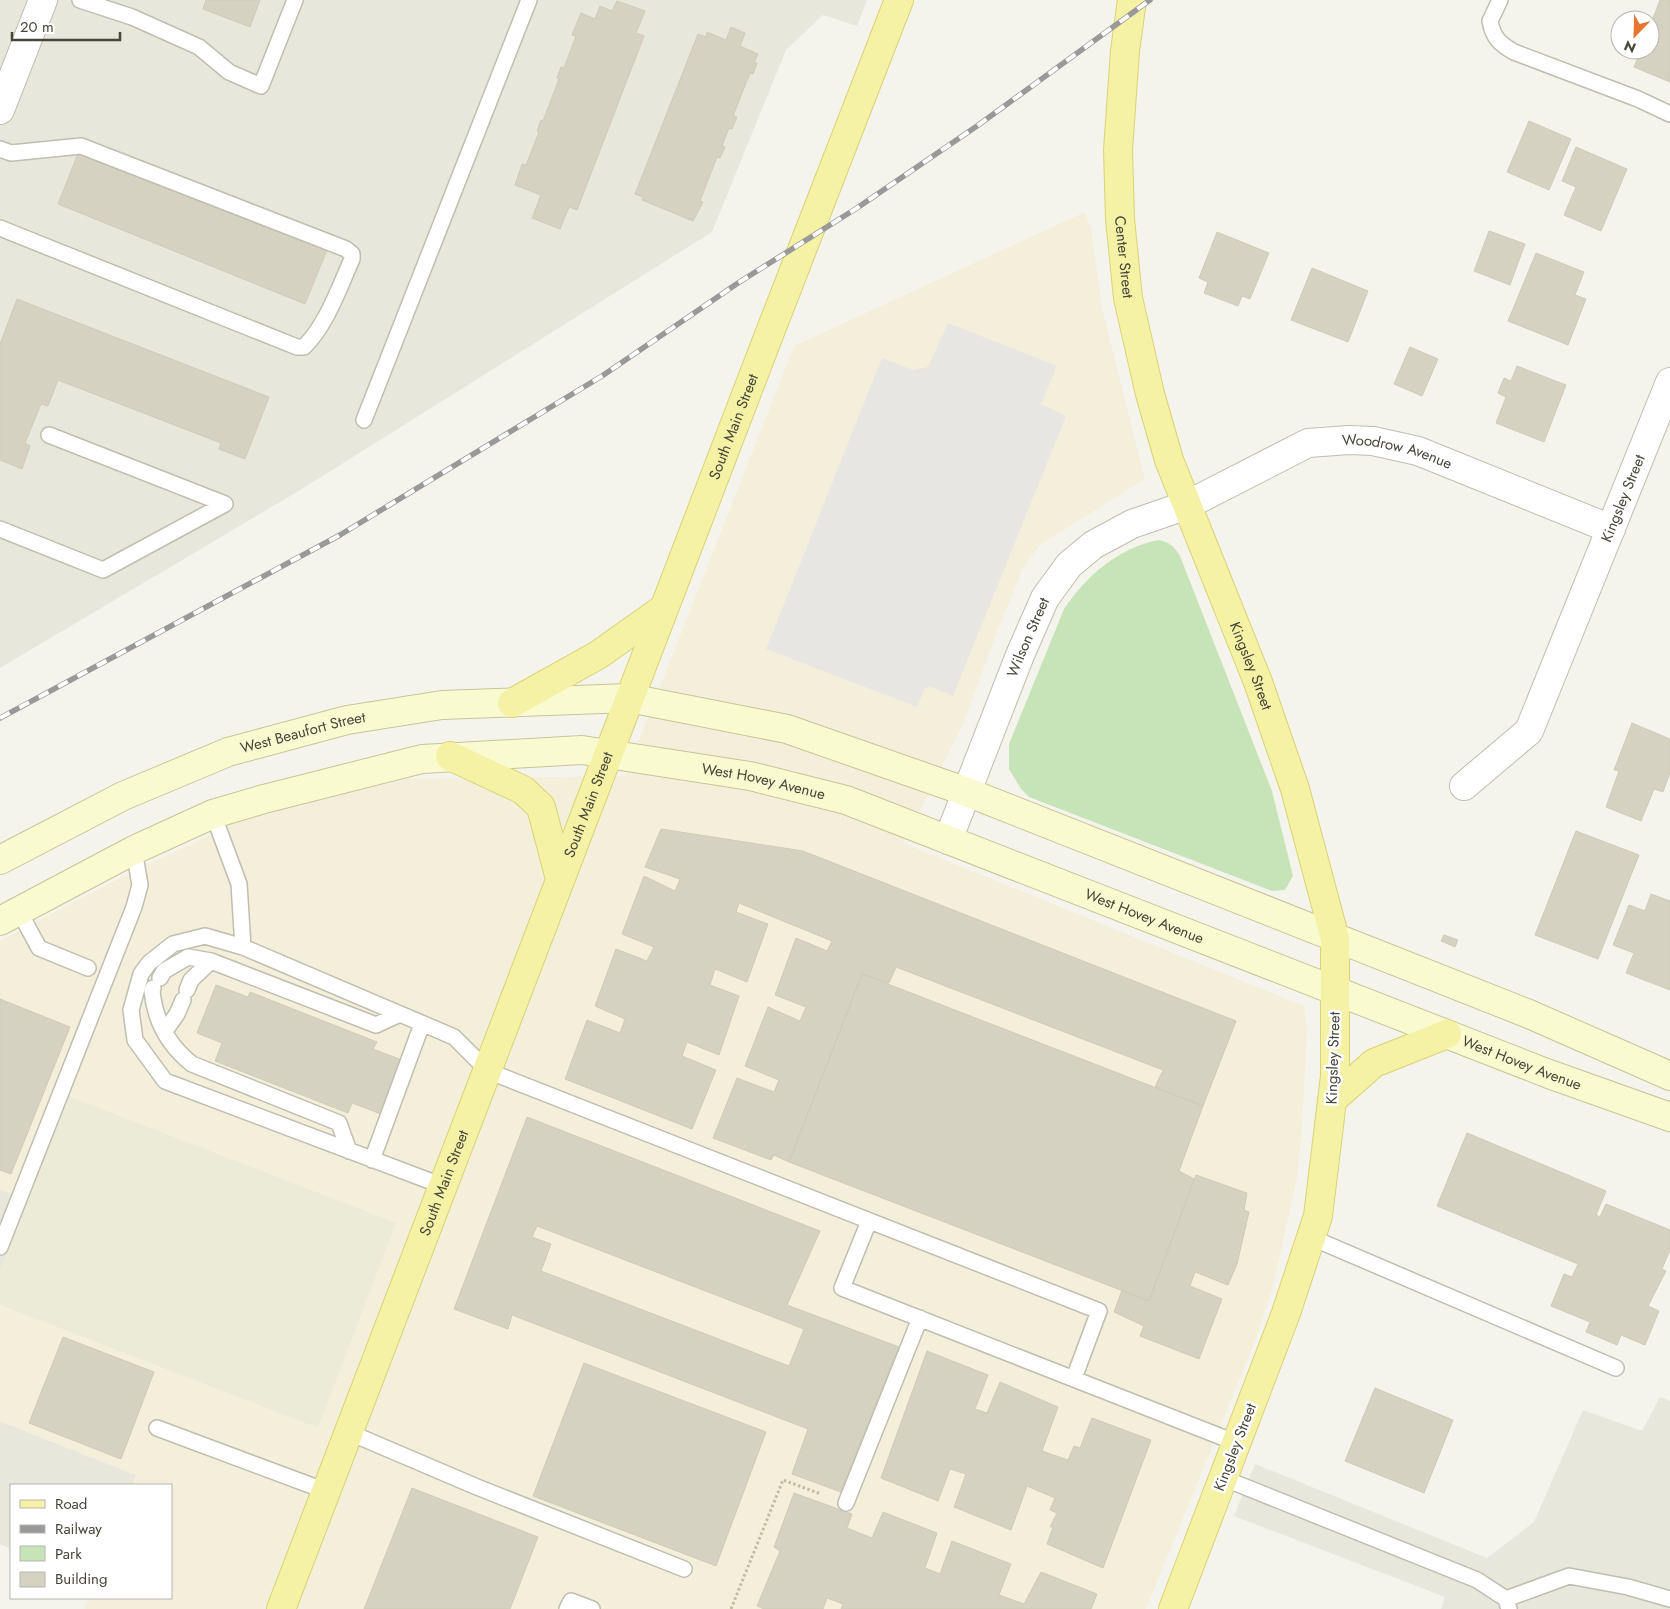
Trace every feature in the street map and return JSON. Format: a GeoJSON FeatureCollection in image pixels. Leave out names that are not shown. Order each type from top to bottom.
{"type":"FeatureCollection","features":[{"type":"Feature","properties":{"kind":"main road","name":"South Main Street"},"geometry":{"type":"LineString","coordinates":[[281,1609],[663,609],[899,0]]}},
{"type":"Feature","properties":{"kind":"main road","name":"Center Street"},"geometry":{"type":"LineString","coordinates":[[1132,0],[1125,51],[1118,150],[1120,220],[1128,298],[1163,441],[1188,505]]}},
{"type":"Feature","properties":{"kind":"main road","name":"Kingsley Street"},"geometry":{"type":"LineString","coordinates":[[1173,1609],[1286,1313],[1318,1216],[1335,1076],[1334,939],[1295,789],[1258,682],[1188,505]]}},
{"type":"Feature","properties":{"kind":"main road"},"geometry":{"type":"LineString","coordinates":[[512,703],[598,655],[663,609]]}},
{"type":"Feature","properties":{"kind":"main road"},"geometry":{"type":"LineString","coordinates":[[629,698],[787,729],[967,792],[1334,939],[1520,1011],[1670,1076]]}},
{"type":"Feature","properties":{"kind":"main road","name":"West Beaufort Street"},"geometry":{"type":"LineString","coordinates":[[0,860],[123,796],[228,752],[348,720],[442,705],[629,698]]}},
{"type":"Feature","properties":{"kind":"main road"},"geometry":{"type":"LineString","coordinates":[[10,916],[134,850],[213,814],[264,799],[415,761],[450,756],[582,750],[608,754]]}},
{"type":"Feature","properties":{"kind":"main road","name":"West Hovey Avenue"},"geometry":{"type":"LineString","coordinates":[[608,754],[750,776],[836,798],[1549,1074],[1670,1117]]}},
{"type":"Feature","properties":{"kind":"main road"},"geometry":{"type":"LineString","coordinates":[[450,756],[523,790],[540,807],[560,880]]}},
{"type":"Feature","properties":{"kind":"main road"},"geometry":{"type":"LineString","coordinates":[[1332,1100],[1374,1063],[1447,1034]]}},
{"type":"Feature","properties":{"kind":"street"},"geometry":{"type":"LineString","coordinates":[[0,110],[43,0]]}},
{"type":"Feature","properties":{"kind":"street","name":"Kingsley Street"},"geometry":{"type":"LineString","coordinates":[[1464,786],[1529,731],[1670,382]]}},
{"type":"Feature","properties":{"kind":"street","name":"Woodrow Avenue"},"geometry":{"type":"LineString","coordinates":[[1188,505],[1308,443],[1349,440],[1373,442],[1418,451],[1610,529]]}},
{"type":"Feature","properties":{"kind":"street","name":"Wilson Street"},"geometry":{"type":"LineString","coordinates":[[948,840],[1020,654],[1045,598],[1069,565],[1093,546],[1132,524],[1188,505]]}},
{"type":"Feature","properties":{"kind":"lane"},"geometry":{"type":"LineString","coordinates":[[80,0],[132,18],[199,47],[229,72],[261,86],[295,0]]}},
{"type":"Feature","properties":{"kind":"lane"},"geometry":{"type":"LineString","coordinates":[[364,420],[530,0]]}},
{"type":"Feature","properties":{"kind":"lane"},"geometry":{"type":"LineString","coordinates":[[1500,0],[1490,21],[1494,37],[1501,44],[1514,52],[1638,99],[1670,114]]}},
{"type":"Feature","properties":{"kind":"lane"},"geometry":{"type":"LineString","coordinates":[[0,149],[11,153],[81,146],[346,249],[352,254],[352,259],[330,309],[310,341],[304,347],[297,347],[0,228]]}},
{"type":"Feature","properties":{"kind":"lane"},"geometry":{"type":"LineString","coordinates":[[0,529],[103,570],[225,504],[49,435]]}},
{"type":"Feature","properties":{"kind":"lane"},"geometry":{"type":"LineString","coordinates":[[213,814],[239,884],[243,947]]}},
{"type":"Feature","properties":{"kind":"lane"},"geometry":{"type":"LineString","coordinates":[[0,1247],[134,907],[140,886],[134,850]]}},
{"type":"Feature","properties":{"kind":"lane"},"geometry":{"type":"LineString","coordinates":[[10,916],[39,948],[88,968]]}},
{"type":"Feature","properties":{"kind":"lane"},"geometry":{"type":"LineString","coordinates":[[443,1186],[165,1081],[135,1040],[131,1010],[137,984],[148,963],[172,944],[205,936],[243,947],[454,1037],[488,1071],[1099,1311],[1074,1378]]}},
{"type":"Feature","properties":{"kind":"lane"},"geometry":{"type":"LineString","coordinates":[[348,1151],[339,1123],[192,1064],[176,1051],[154,1013],[152,991],[164,971],[188,957],[212,961],[376,1025],[400,1014]]}},
{"type":"Feature","properties":{"kind":"lane"},"geometry":{"type":"LineString","coordinates":[[165,1031],[177,1014],[191,980],[212,961]]}},
{"type":"Feature","properties":{"kind":"lane"},"geometry":{"type":"LineString","coordinates":[[372,1160],[422,1024]]}},
{"type":"Feature","properties":{"kind":"lane"},"geometry":{"type":"LineString","coordinates":[[868,1221],[842,1288],[1237,1443]]}},
{"type":"Feature","properties":{"kind":"lane"},"geometry":{"type":"LineString","coordinates":[[1310,1237],[1616,1368]]}},
{"type":"Feature","properties":{"kind":"lane"},"geometry":{"type":"LineString","coordinates":[[846,1503],[920,1318]]}},
{"type":"Feature","properties":{"kind":"lane"},"geometry":{"type":"LineString","coordinates":[[158,1428],[326,1490]]}},
{"type":"Feature","properties":{"kind":"lane"},"geometry":{"type":"LineString","coordinates":[[348,1432],[476,1487],[684,1569]]}},
{"type":"Feature","properties":{"kind":"lane"},"geometry":{"type":"LineString","coordinates":[[1223,1478],[1477,1580],[1507,1604],[1569,1576],[1628,1586],[1670,1598]]}},
{"type":"Feature","properties":{"kind":"lane"},"geometry":{"type":"LineString","coordinates":[[567,1609],[570,1601],[592,1609]]}},
{"type":"Feature","properties":{"kind":"path"},"geometry":{"type":"LineString","coordinates":[[731,1609],[783,1480],[846,1503]]}},
{"type":"Feature","properties":{"kind":"shaded area"},"geometry":{"type":"Polygon","coordinates":[[[0,0],[867,0],[857,26],[823,15],[786,50],[712,232],[302,489],[0,668],[0,0]]]}},
{"type":"Feature","properties":{"kind":"shaded area"},"geometry":{"type":"Polygon","coordinates":[[[1085,212],[1091,229],[1102,308],[1145,479],[1040,545],[1024,566],[962,727],[903,843],[1304,1006],[1307,1028],[1302,1132],[1297,1178],[1273,1287],[1256,1339],[1146,1609],[85,1609],[89,1599],[172,1599],[172,1484],[132,1484],[136,1475],[0,1421],[0,1305],[318,1428],[68,1096],[28,1200],[0,1189],[0,941],[116,880],[245,818],[408,779],[625,776],[794,346],[1085,212]]]}},
{"type":"Feature","properties":{"kind":"shaded area"},"geometry":{"type":"Polygon","coordinates":[[[948,323],[1057,366],[1041,404],[1066,416],[953,696],[931,687],[925,688],[917,707],[766,649],[882,358],[913,370],[928,367],[948,323]]]}},
{"type":"Feature","properties":{"kind":"shaded area"},"geometry":{"type":"Polygon","coordinates":[[[68,1096],[396,1223],[318,1428],[0,1305],[0,1272],[68,1096]]]}},
{"type":"Feature","properties":{"kind":"shaded area"},"geometry":{"type":"Polygon","coordinates":[[[0,1189],[28,1200],[0,1272],[0,1189]]]}},
{"type":"Feature","properties":{"kind":"shaded area"},"geometry":{"type":"Polygon","coordinates":[[[1660,1397],[1670,1401],[1670,1609],[1441,1609],[1445,1597],[1234,1516],[1255,1464],[1487,1558],[1534,1522],[1583,1410],[1642,1431],[1660,1397]]]}},
{"type":"Feature","properties":{"kind":"shaded area"},"geometry":{"type":"Polygon","coordinates":[[[0,1421],[136,1475],[132,1484],[10,1484],[10,1549],[0,1544],[0,1421]]]}},
{"type":"Feature","properties":{"kind":"green space"},"geometry":{"type":"Polygon","coordinates":[[[1158,540],[1171,545],[1180,556],[1272,791],[1293,876],[1285,890],[1272,891],[1029,797],[1021,789],[1009,769],[1009,744],[1064,609],[1082,585],[1104,565],[1130,550],[1158,540]]]}},
{"type":"Feature","properties":{"kind":"building"},"geometry":{"type":"Polygon","coordinates":[[[206,0],[260,0],[250,27],[203,9],[206,0]]]}},
{"type":"Feature","properties":{"kind":"building"},"geometry":{"type":"Polygon","coordinates":[[[1660,0],[1670,0],[1670,82],[1634,67],[1637,60],[1660,60],[1660,10],[1656,10],[1660,0]]]}},
{"type":"Feature","properties":{"kind":"building"},"geometry":{"type":"Polygon","coordinates":[[[617,1],[645,11],[636,33],[644,36],[577,210],[569,207],[560,229],[532,218],[541,195],[515,185],[522,164],[526,165],[539,132],[537,131],[541,120],[543,121],[559,79],[557,78],[561,67],[564,68],[576,36],[572,35],[581,13],[595,19],[600,6],[612,11],[617,1]]]}},
{"type":"Feature","properties":{"kind":"building"},"geometry":{"type":"Polygon","coordinates":[[[731,27],[745,33],[740,46],[758,54],[754,63],[757,63],[753,74],[750,73],[733,116],[737,117],[732,129],[729,128],[722,146],[725,147],[720,158],[717,157],[700,201],[703,202],[693,221],[642,200],[643,197],[635,194],[698,34],[706,37],[707,32],[726,40],[731,27]]]}},
{"type":"Feature","properties":{"kind":"building"},"geometry":{"type":"Polygon","coordinates":[[[1529,121],[1571,139],[1549,190],[1507,172],[1529,121]]]}},
{"type":"Feature","properties":{"kind":"building"},"geometry":{"type":"Polygon","coordinates":[[[1576,147],[1627,169],[1601,231],[1564,215],[1576,187],[1562,181],[1576,147]]]}},
{"type":"Feature","properties":{"kind":"building"},"geometry":{"type":"Polygon","coordinates":[[[79,151],[327,250],[305,304],[58,204],[79,151]]]}},
{"type":"Feature","properties":{"kind":"building"},"geometry":{"type":"Polygon","coordinates":[[[1489,231],[1525,244],[1510,285],[1474,271],[1489,231]]]}},
{"type":"Feature","properties":{"kind":"building"},"geometry":{"type":"Polygon","coordinates":[[[1217,232],[1269,253],[1250,299],[1242,296],[1238,306],[1204,293],[1208,282],[1199,278],[1217,232]]]}},
{"type":"Feature","properties":{"kind":"building"},"geometry":{"type":"Polygon","coordinates":[[[1536,253],[1584,272],[1575,295],[1586,299],[1568,345],[1508,321],[1536,253]]]}},
{"type":"Feature","properties":{"kind":"building"},"geometry":{"type":"Polygon","coordinates":[[[1312,268],[1368,291],[1348,342],[1291,320],[1312,268]]]}},
{"type":"Feature","properties":{"kind":"building"},"geometry":{"type":"Polygon","coordinates":[[[17,299],[269,397],[245,459],[219,449],[221,443],[58,380],[48,406],[41,404],[25,443],[30,446],[22,469],[0,460],[0,344],[17,299]]]}},
{"type":"Feature","properties":{"kind":"building"},"geometry":{"type":"Polygon","coordinates":[[[1410,347],[1438,359],[1422,396],[1394,384],[1410,347]]]}},
{"type":"Feature","properties":{"kind":"building"},"geometry":{"type":"Polygon","coordinates":[[[1517,366],[1566,385],[1544,442],[1496,423],[1506,397],[1498,393],[1504,378],[1511,381],[1517,366]]]}},
{"type":"Feature","properties":{"kind":"building"},"geometry":{"type":"Polygon","coordinates":[[[1632,723],[1670,739],[1670,773],[1663,792],[1654,789],[1641,821],[1606,807],[1619,771],[1614,770],[1632,723]]]}},
{"type":"Feature","properties":{"kind":"building"},"geometry":{"type":"Polygon","coordinates":[[[661,829],[803,851],[1236,1021],[1203,1106],[1155,1087],[1163,1070],[896,967],[889,983],[862,974],[789,1162],[774,1155],[771,1160],[713,1138],[737,1078],[774,1092],[779,1080],[745,1066],[768,1007],[800,1021],[806,1007],[775,995],[796,938],[827,951],[832,941],[739,903],[736,912],[768,924],[747,982],[715,969],[710,985],[739,996],[719,1055],[687,1042],[682,1056],[716,1070],[692,1129],[565,1079],[587,1020],[620,1033],[625,1019],[595,1006],[616,949],[647,961],[654,947],[622,934],[644,876],[675,891],[680,879],[645,867],[661,829]]]}},
{"type":"Feature","properties":{"kind":"building"},"geometry":{"type":"Polygon","coordinates":[[[1576,831],[1639,855],[1598,959],[1535,935],[1576,831]]]}},
{"type":"Feature","properties":{"kind":"building"},"geometry":{"type":"Polygon","coordinates":[[[1651,894],[1670,901],[1670,990],[1626,973],[1634,953],[1613,945],[1629,905],[1645,911],[1651,894]]]}},
{"type":"Feature","properties":{"kind":"building"},"geometry":{"type":"Polygon","coordinates":[[[1444,935],[1458,940],[1455,947],[1441,941],[1444,935]]]}},
{"type":"Feature","properties":{"kind":"building"},"geometry":{"type":"Polygon","coordinates":[[[862,974],[1203,1106],[1179,1171],[1194,1179],[1149,1301],[789,1162],[862,974]]]}},
{"type":"Feature","properties":{"kind":"building"},"geometry":{"type":"Polygon","coordinates":[[[216,985],[248,997],[250,992],[377,1042],[373,1049],[402,1060],[381,1114],[352,1103],[348,1113],[215,1061],[222,1043],[197,1033],[216,985]]]}},
{"type":"Feature","properties":{"kind":"building"},"geometry":{"type":"Polygon","coordinates":[[[0,999],[70,1027],[11,1174],[0,1170],[0,999]]]}},
{"type":"Feature","properties":{"kind":"building"},"geometry":{"type":"Polygon","coordinates":[[[527,1117],[820,1231],[787,1305],[899,1347],[841,1492],[792,1474],[808,1429],[512,1315],[508,1329],[454,1309],[527,1117]],[[537,1226],[532,1237],[551,1244],[541,1271],[789,1366],[804,1329],[537,1226]]]}},
{"type":"Feature","properties":{"kind":"building"},"geometry":{"type":"Polygon","coordinates":[[[1467,1133],[1606,1191],[1596,1215],[1600,1217],[1606,1204],[1670,1230],[1670,1250],[1662,1269],[1666,1271],[1648,1306],[1659,1311],[1645,1345],[1621,1335],[1617,1345],[1586,1332],[1590,1322],[1551,1306],[1564,1274],[1572,1277],[1578,1264],[1437,1206],[1467,1133]]]}},
{"type":"Feature","properties":{"kind":"building"},"geometry":{"type":"Polygon","coordinates":[[[1196,1175],[1247,1193],[1244,1210],[1249,1212],[1237,1264],[1228,1285],[1195,1272],[1190,1286],[1222,1299],[1199,1359],[1140,1336],[1144,1326],[1114,1312],[1122,1290],[1149,1301],[1196,1175]]]}},
{"type":"Feature","properties":{"kind":"building"},"geometry":{"type":"Polygon","coordinates":[[[63,1337],[154,1372],[121,1459],[29,1423],[63,1337]]]}},
{"type":"Feature","properties":{"kind":"building"},"geometry":{"type":"Polygon","coordinates":[[[927,1351],[988,1375],[975,1409],[987,1413],[1000,1382],[1058,1407],[1042,1451],[1068,1460],[1074,1446],[1080,1448],[1092,1418],[1151,1440],[1103,1568],[1047,1544],[1053,1527],[1050,1527],[1057,1513],[1050,1510],[1055,1498],[1027,1486],[1011,1530],[954,1507],[966,1474],[950,1469],[938,1501],[881,1478],[927,1351]]]}},
{"type":"Feature","properties":{"kind":"building"},"geometry":{"type":"Polygon","coordinates":[[[584,1363],[766,1432],[716,1566],[533,1496],[584,1363]]]}},
{"type":"Feature","properties":{"kind":"building"},"geometry":{"type":"Polygon","coordinates":[[[1375,1388],[1453,1420],[1424,1493],[1345,1461],[1375,1388]]]}},
{"type":"Feature","properties":{"kind":"building"},"geometry":{"type":"Polygon","coordinates":[[[412,1488],[538,1537],[510,1609],[364,1609],[412,1488]]]}},
{"type":"Feature","properties":{"kind":"building"},"geometry":{"type":"Polygon","coordinates":[[[794,1493],[852,1514],[847,1528],[872,1538],[883,1512],[937,1533],[925,1568],[940,1574],[952,1541],[1011,1564],[999,1595],[1024,1604],[1041,1572],[1097,1594],[1091,1609],[841,1609],[843,1604],[827,1598],[823,1609],[764,1609],[757,1606],[780,1551],[774,1547],[794,1493]]]}},
{"type":"Feature","properties":{"kind":"railway"},"geometry":{"type":"LineString","coordinates":[[0,718],[340,535],[602,376],[738,283],[857,208],[977,126],[1150,0]]}}]}
